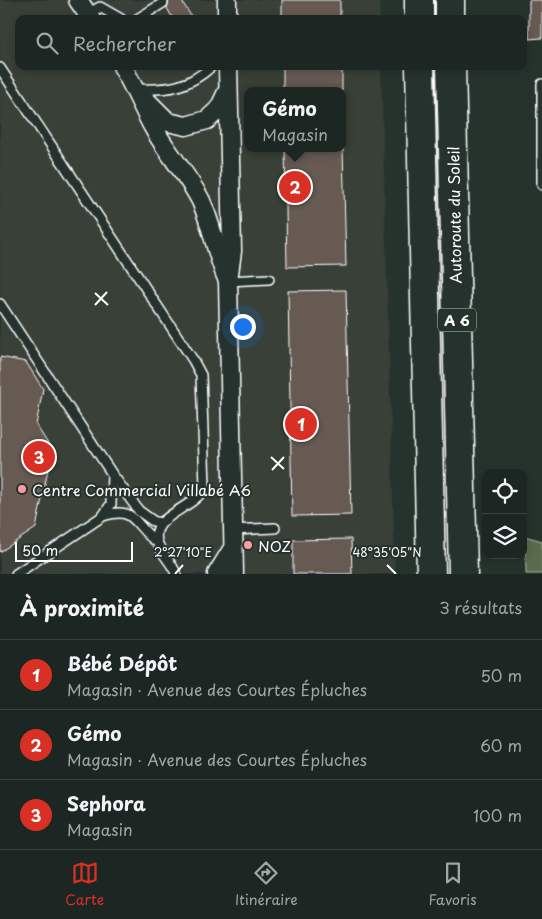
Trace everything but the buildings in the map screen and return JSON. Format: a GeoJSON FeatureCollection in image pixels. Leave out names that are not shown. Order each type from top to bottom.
{"type":"FeatureCollection","features":[{"type":"Feature","properties":{"kind":"highway"},"geometry":{"type":"LineString","coordinates":[[419,0],[419,15]]}},
{"type":"Feature","properties":{"kind":"highway"},"geometry":{"type":"LineString","coordinates":[[450,0],[450,15]]}},
{"type":"Feature","properties":{"kind":"highway","name":"Autoroute du Soleil"},"geometry":{"type":"LineString","coordinates":[[420,70],[431,574]]}},
{"type":"Feature","properties":{"kind":"highway","name":"Autoroute du Soleil"},"geometry":{"type":"LineString","coordinates":[[451,70],[462,574]]}},
{"type":"Feature","properties":{"kind":"street"},"geometry":{"type":"LineString","coordinates":[[227,0],[227,15]]}},
{"type":"Feature","properties":{"kind":"street"},"geometry":{"type":"LineString","coordinates":[[124,70],[136,89],[154,127],[200,199],[209,221],[219,262],[228,281]]}},
{"type":"Feature","properties":{"kind":"street"},"geometry":{"type":"LineString","coordinates":[[228,70],[232,251],[228,281],[234,574]]}},
{"type":"Feature","properties":{"kind":"street"},"geometry":{"type":"LineString","coordinates":[[136,89],[168,122],[186,126],[207,120],[219,110],[229,90]]}},
{"type":"Feature","properties":{"kind":"street"},"geometry":{"type":"LineString","coordinates":[[217,574],[233,548]]}},
{"type":"Feature","properties":{"kind":"lane"},"geometry":{"type":"LineString","coordinates":[[144,15],[163,3]]}},
{"type":"Feature","properties":{"kind":"lane"},"geometry":{"type":"LineString","coordinates":[[92,8],[110,15]]}},
{"type":"Feature","properties":{"kind":"lane"},"geometry":{"type":"LineString","coordinates":[[0,68],[201,375],[205,486],[201,495],[161,523],[156,532],[157,542]]}},
{"type":"Feature","properties":{"kind":"lane"},"geometry":{"type":"LineString","coordinates":[[136,89],[168,90],[201,75],[207,70]]}},
{"type":"Feature","properties":{"kind":"lane"},"geometry":{"type":"LineString","coordinates":[[542,84],[542,185]]}},
{"type":"Feature","properties":{"kind":"lane"},"geometry":{"type":"LineString","coordinates":[[228,281],[269,279]]}},
{"type":"Feature","properties":{"kind":"lane"},"geometry":{"type":"LineString","coordinates":[[0,304],[112,474],[139,511],[153,521],[161,523]]}},
{"type":"Feature","properties":{"kind":"lane"},"geometry":{"type":"LineString","coordinates":[[103,516],[111,504],[112,474]]}},
{"type":"Feature","properties":{"kind":"lane"},"geometry":{"type":"LineString","coordinates":[[16,574],[103,516],[118,511],[127,513],[146,534],[157,542],[176,574]]}},
{"type":"Feature","properties":{"kind":"lane"},"geometry":{"type":"LineString","coordinates":[[233,530],[275,528]]}},
{"type":"Feature","properties":{"kind":"shaded area"},"geometry":{"type":"Polygon","coordinates":[[[0,0],[379,0],[380,15],[15,15],[15,70],[381,70],[395,574],[0,574],[0,0]]]}},
{"type":"Feature","properties":{"kind":"green space"},"geometry":{"type":"Polygon","coordinates":[[[527,537],[542,541],[542,574],[526,574],[527,537]]]}},
{"type":"Feature","properties":{"kind":"place","name":"Gémo"},"geometry":{"type":"Point","coordinates":[295,187]}},
{"type":"Feature","properties":{"kind":"place","name":"Bébé Dépôt"},"geometry":{"type":"Point","coordinates":[301,424]}},
{"type":"Feature","properties":{"kind":"place","name":"Sephora"},"geometry":{"type":"Point","coordinates":[39,457]}},
{"type":"Feature","properties":{"kind":"place","name":"Centre Commercial Villabé A6"},"geometry":{"type":"Point","coordinates":[22,489]}},
{"type":"Feature","properties":{"kind":"place","name":"NOZ"},"geometry":{"type":"Point","coordinates":[248,545]}}]}
